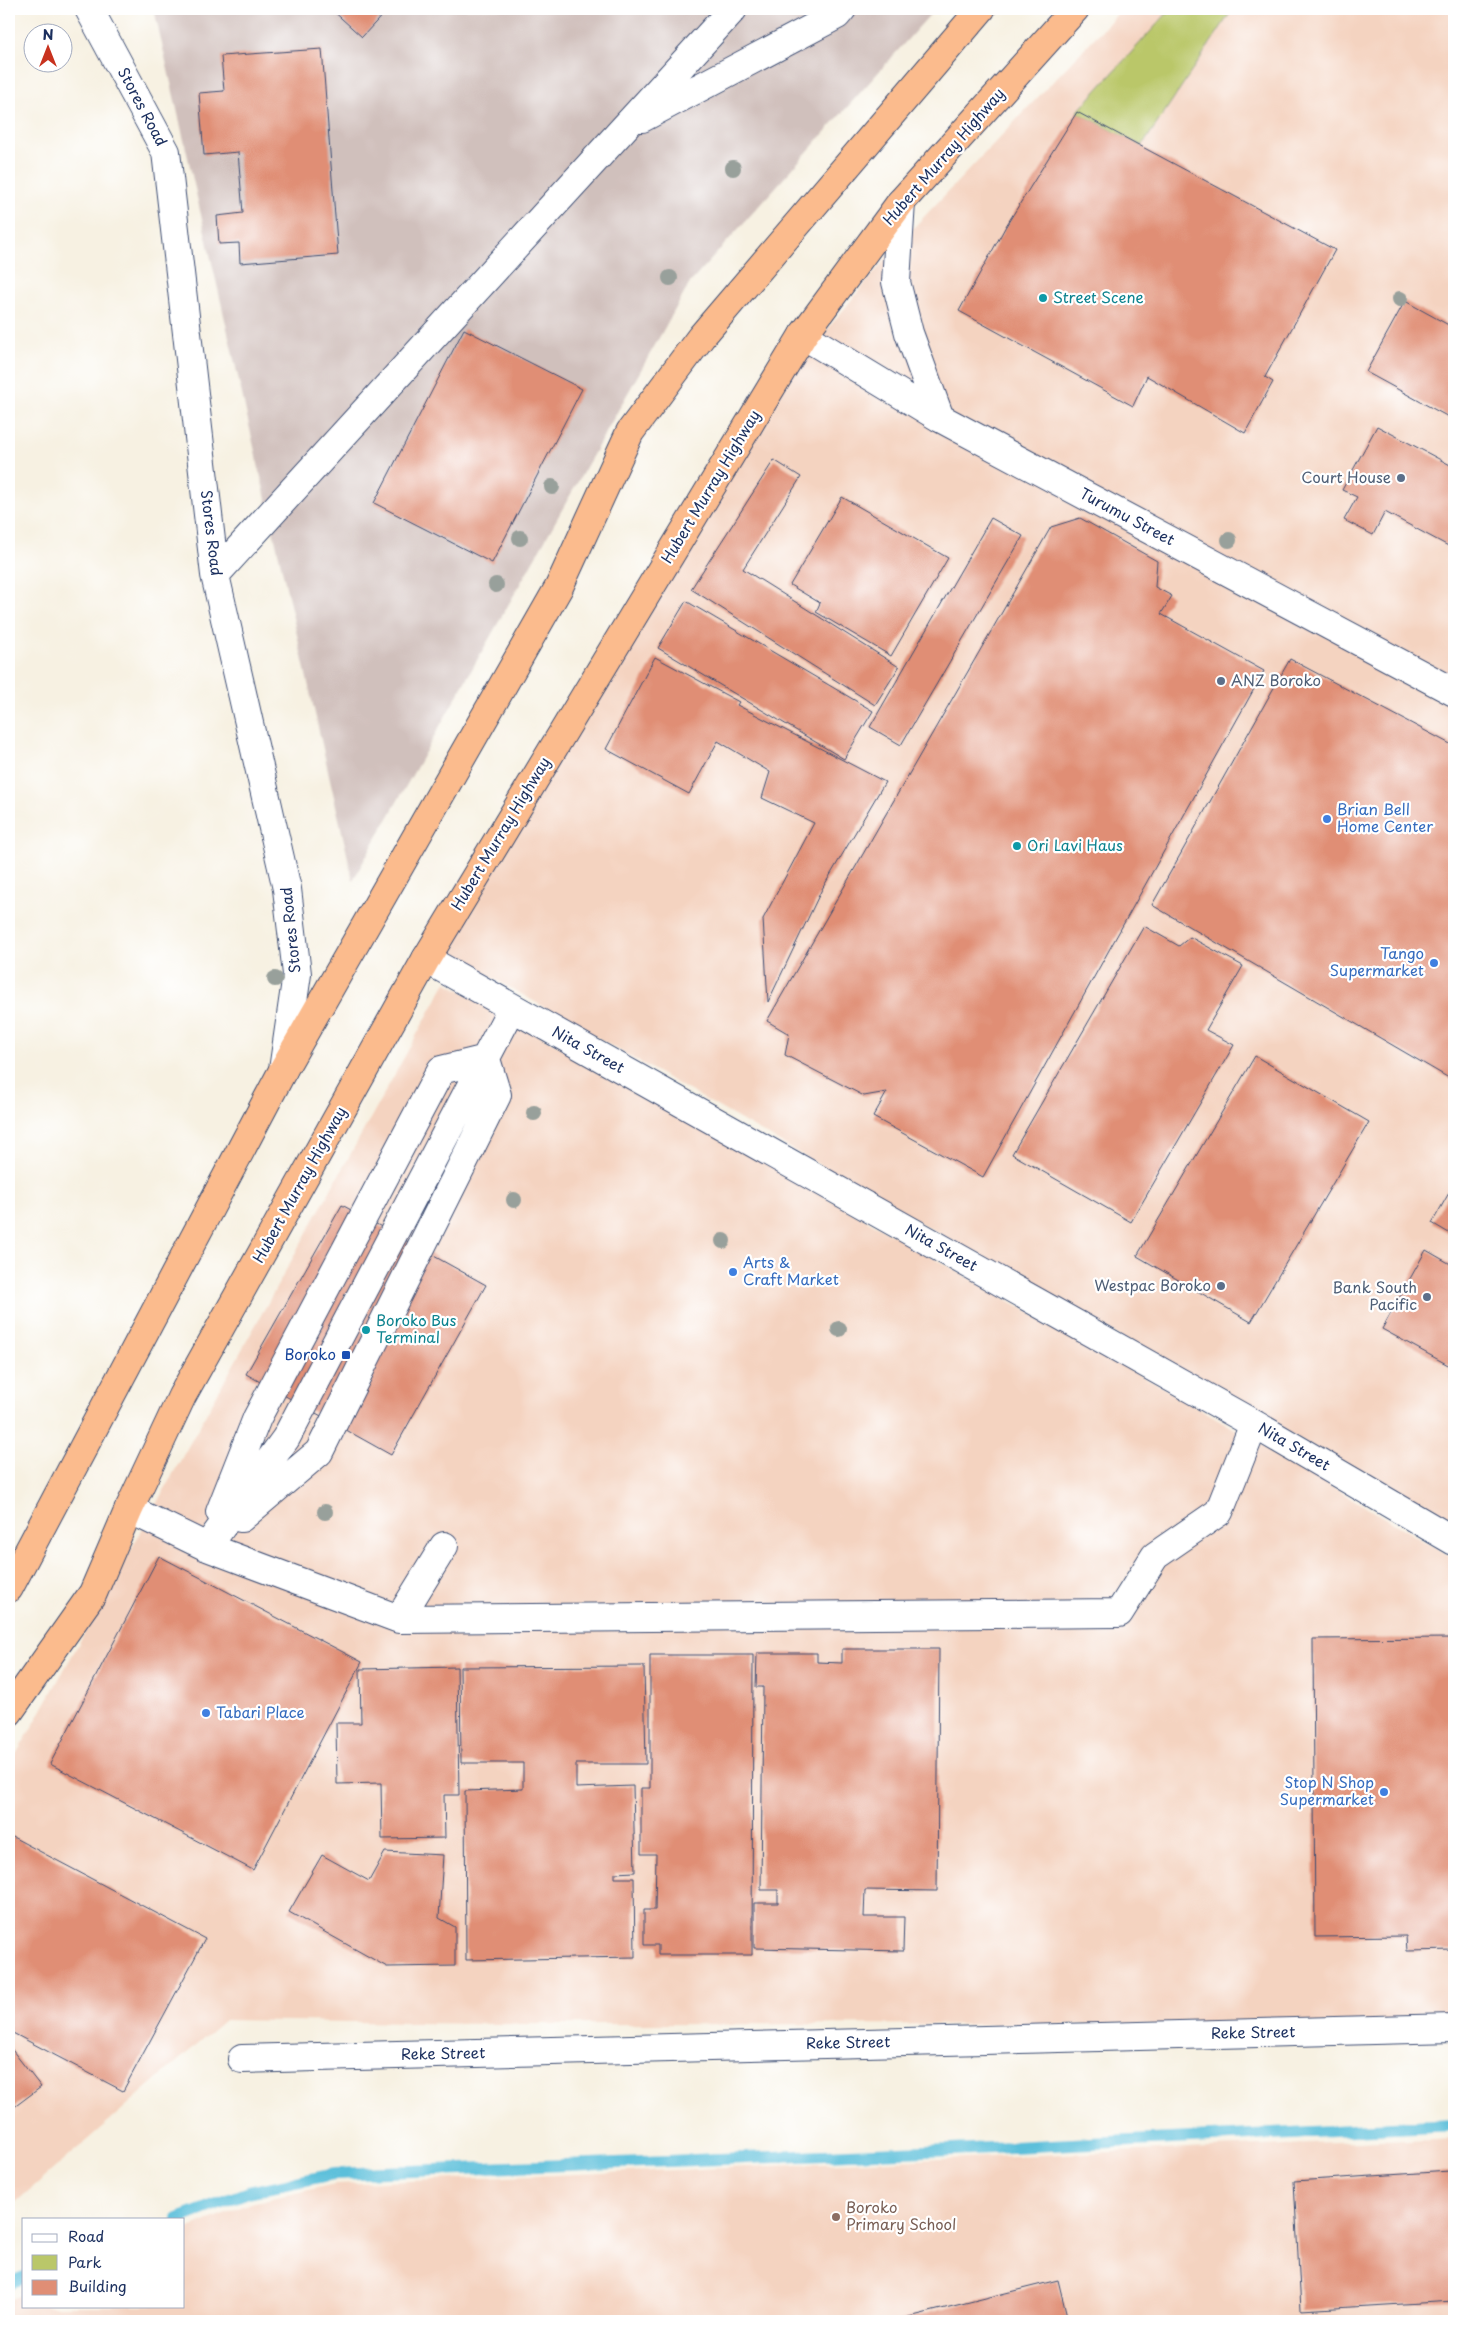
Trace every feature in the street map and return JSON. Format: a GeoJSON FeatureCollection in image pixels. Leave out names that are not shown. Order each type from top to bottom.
{"type":"FeatureCollection","features":[{"type":"Feature","properties":{"kind":"highway"},"geometry":{"type":"LineString","coordinates":[[9,1588],[283,1070],[559,587],[630,432],[701,337],[981,9]]}},
{"type":"Feature","properties":{"kind":"highway","name":"Hubert Murray Highway"},"geometry":{"type":"LineString","coordinates":[[9,1712],[93,1593],[129,1509],[182,1396],[426,959],[803,335],[901,202],[1075,9]]}},
{"type":"Feature","properties":{"kind":"street","name":"Stores Road"},"geometry":{"type":"LineString","coordinates":[[89,9],[166,152],[215,575],[288,890],[297,974],[283,1070]]}},
{"type":"Feature","properties":{"kind":"street"},"geometry":{"type":"LineString","coordinates":[[215,575],[733,9]]}},
{"type":"Feature","properties":{"kind":"street"},"geometry":{"type":"LineString","coordinates":[[625,127],[837,15],[842,9]]}},
{"type":"Feature","properties":{"kind":"street"},"geometry":{"type":"LineString","coordinates":[[901,202],[896,282],[909,333],[940,418]]}},
{"type":"Feature","properties":{"kind":"street","name":"Turumu Street"},"geometry":{"type":"LineString","coordinates":[[803,335],[940,418],[1454,692]]}},
{"type":"Feature","properties":{"kind":"street","name":"Nita Street"},"geometry":{"type":"LineString","coordinates":[[426,959],[1254,1424],[1454,1541]]}},
{"type":"Feature","properties":{"kind":"street"},"geometry":{"type":"LineString","coordinates":[[207,1547],[286,1438],[512,1008]]}},
{"type":"Feature","properties":{"kind":"street"},"geometry":{"type":"LineString","coordinates":[[207,1547],[256,1418],[442,1070],[486,1059]]}},
{"type":"Feature","properties":{"kind":"street"},"geometry":{"type":"LineString","coordinates":[[207,1547],[319,1452],[496,1095],[486,1059]]}},
{"type":"Feature","properties":{"kind":"street"},"geometry":{"type":"LineString","coordinates":[[129,1509],[207,1547],[399,1620],[1119,1612],[1155,1556],[1219,1512],[1254,1424]]}},
{"type":"Feature","properties":{"kind":"street"},"geometry":{"type":"LineString","coordinates":[[399,1620],[444,1546]]}},
{"type":"Feature","properties":{"kind":"street","name":"Reke Street"},"geometry":{"type":"LineString","coordinates":[[242,2059],[1454,2028]]}},
{"type":"Feature","properties":{"kind":"shaded area"},"geometry":{"type":"Polygon","coordinates":[[[154,9],[935,9],[690,283],[353,880],[154,9]]]}},
{"type":"Feature","properties":{"kind":"shaded area"},"geometry":{"type":"Polygon","coordinates":[[[1122,9],[1454,9],[1454,1528],[437,946],[714,466],[897,245],[1122,9]]]}},
{"type":"Feature","properties":{"kind":"shaded area"},"geometry":{"type":"Polygon","coordinates":[[[446,982],[1218,1419],[1454,1559],[1454,2025],[480,2024],[225,2020],[9,2208],[9,1766],[446,982]]]}},
{"type":"Feature","properties":{"kind":"shaded area","name":"Boroko Primary School"},"geometry":{"type":"Polygon","coordinates":[[[1454,2138],[1454,2321],[9,2321],[9,2300],[22,2295],[22,2308],[185,2308],[185,2230],[251,2203],[335,2184],[1454,2138]]]}},
{"type":"Feature","properties":{"kind":"green space"},"geometry":{"type":"Polygon","coordinates":[[[1171,9],[1233,9],[1142,146],[1077,112],[1171,9]]]}},
{"type":"Feature","properties":{"kind":"building"},"geometry":{"type":"Polygon","coordinates":[[[331,9],[388,9],[362,37],[331,9]]]}},
{"type":"Feature","properties":{"kind":"building"},"geometry":{"type":"Polygon","coordinates":[[[322,49],[338,255],[240,263],[239,243],[219,244],[217,216],[243,213],[238,152],[204,155],[199,93],[224,91],[221,56],[322,49]]]}},
{"type":"Feature","properties":{"kind":"building"},"geometry":{"type":"Polygon","coordinates":[[[1077,112],[1335,250],[1265,377],[1273,382],[1245,433],[1147,376],[1133,406],[959,311],[1006,226],[1077,112]]]}},
{"type":"Feature","properties":{"kind":"building"},"geometry":{"type":"Polygon","coordinates":[[[1405,301],[1454,328],[1454,420],[1366,372],[1405,301]]]}},
{"type":"Feature","properties":{"kind":"building"},"geometry":{"type":"Polygon","coordinates":[[[464,329],[582,389],[492,563],[374,503],[464,329]]]}},
{"type":"Feature","properties":{"kind":"building","name":"Court House"},"geometry":{"type":"Polygon","coordinates":[[[1377,426],[1454,467],[1454,549],[1385,512],[1373,535],[1344,520],[1357,497],[1342,490],[1377,426]]]}},
{"type":"Feature","properties":{"kind":"building"},"geometry":{"type":"Polygon","coordinates":[[[774,460],[801,477],[743,569],[899,667],[875,705],[691,589],[774,460]]]}},
{"type":"Feature","properties":{"kind":"building"},"geometry":{"type":"Polygon","coordinates":[[[842,497],[948,558],[891,656],[816,612],[820,603],[790,585],[842,497]]]}},
{"type":"Feature","properties":{"kind":"building"},"geometry":{"type":"Polygon","coordinates":[[[991,518],[1023,536],[901,745],[870,727],[991,518]]]}},
{"type":"Feature","properties":{"kind":"building","name":"Ori Lavi Haus"},"geometry":{"type":"Polygon","coordinates":[[[1080,518],[1157,561],[1155,587],[1172,596],[1161,614],[1264,671],[983,1177],[873,1117],[887,1092],[864,1096],[785,1055],[789,1034],[767,1021],[1051,527],[1080,518]]]}},
{"type":"Feature","properties":{"kind":"building"},"geometry":{"type":"Polygon","coordinates":[[[686,601],[873,711],[844,759],[658,648],[686,601]]]}},
{"type":"Feature","properties":{"kind":"building"},"geometry":{"type":"Polygon","coordinates":[[[655,657],[739,702],[737,705],[885,782],[822,889],[768,1002],[763,919],[814,823],[762,798],[770,772],[718,741],[689,794],[606,749],[655,657]]]}},
{"type":"Feature","properties":{"kind":"building","name":"Brian Bell Home Center"},"geometry":{"type":"Polygon","coordinates":[[[1290,659],[1454,746],[1454,1081],[1152,905],[1290,659]]]}},
{"type":"Feature","properties":{"kind":"building"},"geometry":{"type":"Polygon","coordinates":[[[1144,926],[1179,946],[1190,937],[1243,966],[1206,1030],[1234,1045],[1131,1222],[1012,1154],[1144,926]]]}},
{"type":"Feature","properties":{"kind":"building"},"geometry":{"type":"Polygon","coordinates":[[[1255,1056],[1369,1122],[1251,1322],[1137,1256],[1255,1056]]]}},
{"type":"Feature","properties":{"kind":"building"},"geometry":{"type":"Polygon","coordinates":[[[1454,1184],[1454,1236],[1432,1223],[1454,1184]]]}},
{"type":"Feature","properties":{"kind":"building","name":"Boroko Bus Terminal"},"geometry":{"type":"Polygon","coordinates":[[[342,1205],[486,1285],[391,1455],[246,1374],[342,1205]]]}},
{"type":"Feature","properties":{"kind":"building","name":"Bank South Pacific"},"geometry":{"type":"Polygon","coordinates":[[[1426,1250],[1454,1266],[1454,1381],[1450,1378],[1450,1366],[1382,1329],[1426,1250]]]}},
{"type":"Feature","properties":{"kind":"building","name":"Tabari Place"},"geometry":{"type":"Polygon","coordinates":[[[159,1556],[362,1662],[253,1870],[50,1764],[159,1556]]]}},
{"type":"Feature","properties":{"kind":"building","name":"Stop N Shop Supermarket"},"geometry":{"type":"Polygon","coordinates":[[[1454,1638],[1454,1950],[1407,1951],[1406,1936],[1315,1937],[1313,1639],[1454,1638]]]}},
{"type":"Feature","properties":{"kind":"building"},"geometry":{"type":"Polygon","coordinates":[[[842,1649],[939,1649],[937,1891],[865,1890],[864,1917],[904,1917],[903,1951],[754,1948],[754,1903],[778,1903],[778,1890],[761,1890],[763,1687],[756,1687],[757,1653],[817,1653],[817,1662],[842,1663],[842,1649]]]}},
{"type":"Feature","properties":{"kind":"building"},"geometry":{"type":"Polygon","coordinates":[[[650,1655],[753,1655],[752,1955],[658,1955],[658,1945],[644,1945],[644,1910],[655,1910],[656,1854],[641,1854],[641,1788],[650,1788],[650,1655]]]}},
{"type":"Feature","properties":{"kind":"building"},"geometry":{"type":"Polygon","coordinates":[[[644,1666],[646,1764],[576,1764],[576,1788],[633,1786],[635,1872],[615,1873],[615,1878],[634,1878],[635,1957],[466,1960],[465,1791],[523,1789],[523,1763],[461,1763],[460,1667],[644,1666]]]}},
{"type":"Feature","properties":{"kind":"building"},"geometry":{"type":"Polygon","coordinates":[[[457,1667],[459,1795],[444,1795],[445,1838],[382,1839],[381,1783],[337,1784],[336,1723],[361,1723],[360,1669],[457,1667]]]}},
{"type":"Feature","properties":{"kind":"building"},"geometry":{"type":"Polygon","coordinates":[[[9,1835],[205,1939],[123,2091],[9,2031],[9,1835]]]}},
{"type":"Feature","properties":{"kind":"building"},"geometry":{"type":"Polygon","coordinates":[[[385,1852],[443,1855],[439,1918],[455,1927],[455,1966],[387,1967],[289,1912],[322,1855],[369,1881],[385,1852]]]}},
{"type":"Feature","properties":{"kind":"building"},"geometry":{"type":"Polygon","coordinates":[[[9,2046],[41,2087],[9,2111],[9,2046]]]}},
{"type":"Feature","properties":{"kind":"building"},"geometry":{"type":"Polygon","coordinates":[[[1450,2171],[1454,2244],[1454,2301],[1301,2310],[1294,2181],[1450,2171]]]}},
{"type":"Feature","properties":{"kind":"building"},"geometry":{"type":"Polygon","coordinates":[[[1058,2280],[1068,2321],[893,2321],[1058,2280]]]}},
{"type":"Feature","properties":{"kind":"waterway"},"geometry":{"type":"LineString","coordinates":[[181,2218],[248,2192],[334,2174],[951,2150],[1454,2125]]}},
{"type":"Feature","properties":{"kind":"waterway"},"geometry":{"type":"LineString","coordinates":[[9,2283],[22,2278]]}},
{"type":"Feature","properties":{"kind":"place","name":"Street Scene"},"geometry":{"type":"Point","coordinates":[1043,298]}},
{"type":"Feature","properties":{"kind":"place","name":"Court House"},"geometry":{"type":"Point","coordinates":[1401,478]}},
{"type":"Feature","properties":{"kind":"place","name":"ANZ Boroko"},"geometry":{"type":"Point","coordinates":[1221,681]}},
{"type":"Feature","properties":{"kind":"place","name":"Brian Bell Home Center"},"geometry":{"type":"Point","coordinates":[1327,819]}},
{"type":"Feature","properties":{"kind":"place","name":"Ori Lavi Haus"},"geometry":{"type":"Point","coordinates":[1017,846]}},
{"type":"Feature","properties":{"kind":"place","name":"Tango Supermarket"},"geometry":{"type":"Point","coordinates":[1434,963]}},
{"type":"Feature","properties":{"kind":"place","name":"Arts & Craft Market"},"geometry":{"type":"Point","coordinates":[733,1272]}},
{"type":"Feature","properties":{"kind":"place","name":"Westpac Boroko"},"geometry":{"type":"Point","coordinates":[1221,1286]}},
{"type":"Feature","properties":{"kind":"place","name":"Bank South Pacific"},"geometry":{"type":"Point","coordinates":[1427,1297]}},
{"type":"Feature","properties":{"kind":"place","name":"Boroko Bus Terminal"},"geometry":{"type":"Point","coordinates":[366,1330]}},
{"type":"Feature","properties":{"kind":"place","name":"Boroko"},"geometry":{"type":"Point","coordinates":[346,1355]}},
{"type":"Feature","properties":{"kind":"place","name":"Tabari Place"},"geometry":{"type":"Point","coordinates":[206,1713]}},
{"type":"Feature","properties":{"kind":"place","name":"Stop N Shop Supermarket"},"geometry":{"type":"Point","coordinates":[1384,1792]}},
{"type":"Feature","properties":{"kind":"place","name":"Boroko Primary School"},"geometry":{"type":"Point","coordinates":[836,2217]}}]}
